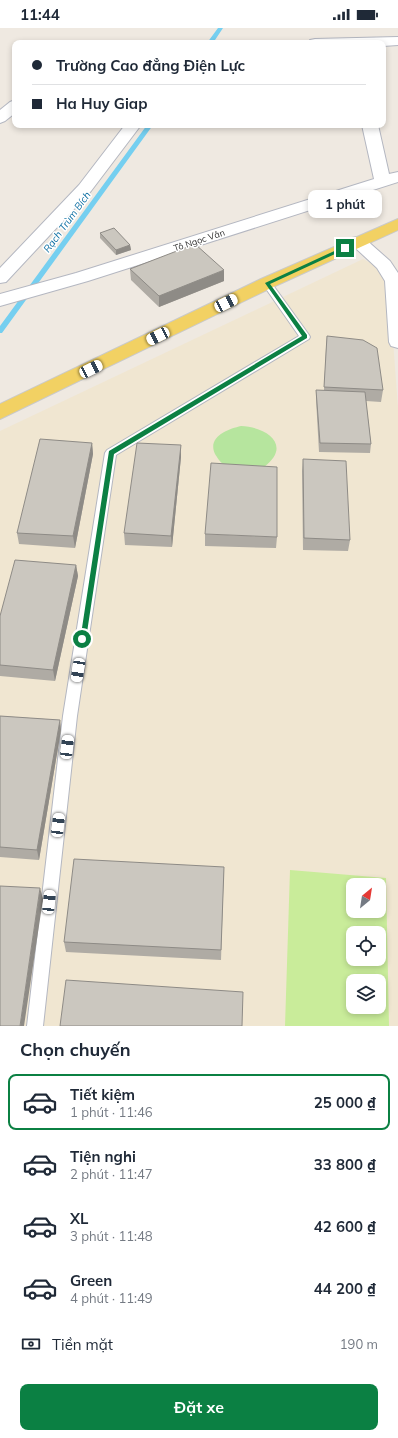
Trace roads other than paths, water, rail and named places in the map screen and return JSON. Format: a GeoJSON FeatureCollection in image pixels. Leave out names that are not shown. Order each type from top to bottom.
{"type":"FeatureCollection","features":[{"type":"Feature","properties":{"kind":"main road"},"geometry":{"type":"LineString","coordinates":[[0,412],[267,283],[398,224]]}},
{"type":"Feature","properties":{"kind":"street"},"geometry":{"type":"LineString","coordinates":[[386,41],[398,41]]}},
{"type":"Feature","properties":{"kind":"street"},"geometry":{"type":"LineString","coordinates":[[0,118],[12,108]]}},
{"type":"Feature","properties":{"kind":"street"},"geometry":{"type":"LineString","coordinates":[[0,278],[85,188],[131,128]]}},
{"type":"Feature","properties":{"kind":"street"},"geometry":{"type":"LineString","coordinates":[[371,128],[391,180]]}},
{"type":"Feature","properties":{"kind":"street","name":"Tô Ngọc Vân"},"geometry":{"type":"LineString","coordinates":[[0,300],[82,277],[391,180]]}},
{"type":"Feature","properties":{"kind":"street"},"geometry":{"type":"LineString","coordinates":[[358,242],[384,265],[394,281],[398,342]]}},
{"type":"Feature","properties":{"kind":"lane"},"geometry":{"type":"LineString","coordinates":[[35,1026],[70,716],[111,453],[305,337],[267,283]]}},
{"type":"Feature","properties":{"kind":"waterway","name":"Rạch Trùm Bích"},"geometry":{"type":"LineString","coordinates":[[212,40],[221,28]]}},
{"type":"Feature","properties":{"kind":"waterway","name":"Rạch Trùm Bích"},"geometry":{"type":"LineString","coordinates":[[0,331],[148,128]]}}]}
